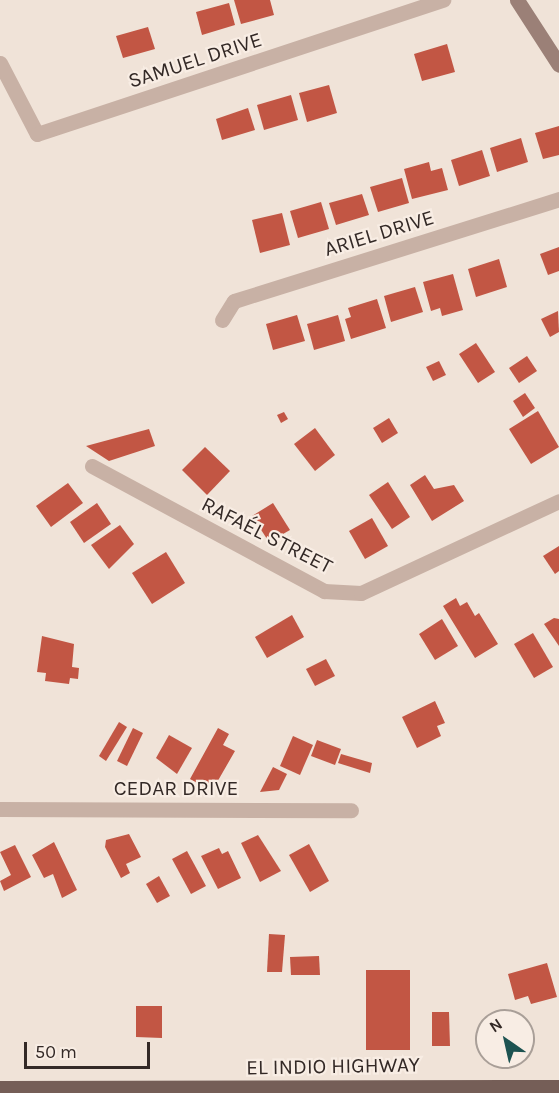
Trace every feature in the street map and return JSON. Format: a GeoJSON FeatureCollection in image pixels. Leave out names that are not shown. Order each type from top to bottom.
{"type":"FeatureCollection","features":[{"type":"Feature","properties":{"kind":"main road","name":"EL INDIO HIGHWAY"},"geometry":{"type":"LineString","coordinates":[[0,1088],[559,1087]]}},
{"type":"Feature","properties":{"kind":"street","name":"SAMUEL DRIVE"},"geometry":{"type":"LineString","coordinates":[[0,63],[37,134],[443,0]]}},
{"type":"Feature","properties":{"kind":"street"},"geometry":{"type":"LineString","coordinates":[[517,0],[559,65]]}},
{"type":"Feature","properties":{"kind":"street","name":"ARIEL DRIVE"},"geometry":{"type":"LineString","coordinates":[[222,320],[234,301],[559,199]]}},
{"type":"Feature","properties":{"kind":"street","name":"RAFAÉL STREET"},"geometry":{"type":"LineString","coordinates":[[92,466],[324,591],[360,592],[559,501]]}},
{"type":"Feature","properties":{"kind":"street","name":"CEDAR DRIVE"},"geometry":{"type":"LineString","coordinates":[[0,808],[351,810]]}},
{"type":"Feature","properties":{"kind":"building"},"geometry":{"type":"Polygon","coordinates":[[[234,0],[270,0],[274,15],[241,24],[234,0]]]}},
{"type":"Feature","properties":{"kind":"building"},"geometry":{"type":"Polygon","coordinates":[[[229,3],[235,25],[202,35],[196,12],[229,3]]]}},
{"type":"Feature","properties":{"kind":"building"},"geometry":{"type":"Polygon","coordinates":[[[148,27],[155,49],[123,58],[116,36],[148,27]]]}},
{"type":"Feature","properties":{"kind":"building"},"geometry":{"type":"Polygon","coordinates":[[[447,44],[455,72],[422,81],[414,54],[447,44]]]}},
{"type":"Feature","properties":{"kind":"building"},"geometry":{"type":"Polygon","coordinates":[[[329,85],[337,113],[307,122],[299,93],[329,85]]]}},
{"type":"Feature","properties":{"kind":"building"},"geometry":{"type":"Polygon","coordinates":[[[291,95],[298,120],[264,130],[257,105],[291,95]]]}},
{"type":"Feature","properties":{"kind":"building"},"geometry":{"type":"Polygon","coordinates":[[[248,108],[255,130],[222,140],[216,119],[248,108]]]}},
{"type":"Feature","properties":{"kind":"building"},"geometry":{"type":"Polygon","coordinates":[[[559,126],[559,155],[543,159],[535,133],[559,126]]]}},
{"type":"Feature","properties":{"kind":"building"},"geometry":{"type":"Polygon","coordinates":[[[521,138],[528,162],[497,172],[490,148],[521,138]]]}},
{"type":"Feature","properties":{"kind":"building"},"geometry":{"type":"Polygon","coordinates":[[[482,150],[490,176],[459,186],[451,160],[482,150]]]}},
{"type":"Feature","properties":{"kind":"building"},"geometry":{"type":"Polygon","coordinates":[[[429,162],[431,171],[442,168],[448,190],[412,199],[404,169],[429,162]]]}},
{"type":"Feature","properties":{"kind":"building"},"geometry":{"type":"Polygon","coordinates":[[[402,178],[409,203],[378,212],[370,187],[402,178]]]}},
{"type":"Feature","properties":{"kind":"building"},"geometry":{"type":"Polygon","coordinates":[[[362,194],[369,215],[336,225],[329,203],[362,194]]]}},
{"type":"Feature","properties":{"kind":"building"},"geometry":{"type":"Polygon","coordinates":[[[321,202],[329,229],[298,238],[290,211],[321,202]]]}},
{"type":"Feature","properties":{"kind":"building"},"geometry":{"type":"Polygon","coordinates":[[[282,213],[290,245],[260,253],[252,220],[282,213]]]}},
{"type":"Feature","properties":{"kind":"building"},"geometry":{"type":"Polygon","coordinates":[[[559,247],[559,271],[548,275],[540,254],[559,247]]]}},
{"type":"Feature","properties":{"kind":"building"},"geometry":{"type":"Polygon","coordinates":[[[499,259],[507,287],[476,297],[468,269],[499,259]]]}},
{"type":"Feature","properties":{"kind":"building"},"geometry":{"type":"Polygon","coordinates":[[[453,274],[463,310],[442,316],[440,308],[431,311],[423,282],[453,274]]]}},
{"type":"Feature","properties":{"kind":"building"},"geometry":{"type":"Polygon","coordinates":[[[415,287],[423,312],[391,322],[384,296],[415,287]]]}},
{"type":"Feature","properties":{"kind":"building"},"geometry":{"type":"Polygon","coordinates":[[[377,299],[386,328],[351,339],[345,319],[351,317],[348,308],[377,299]]]}},
{"type":"Feature","properties":{"kind":"building"},"geometry":{"type":"Polygon","coordinates":[[[558,311],[559,332],[550,337],[541,319],[558,311]]]}},
{"type":"Feature","properties":{"kind":"building"},"geometry":{"type":"Polygon","coordinates":[[[297,315],[305,341],[273,350],[266,324],[297,315]]]}},
{"type":"Feature","properties":{"kind":"building"},"geometry":{"type":"Polygon","coordinates":[[[338,315],[345,341],[314,350],[307,324],[338,315]]]}},
{"type":"Feature","properties":{"kind":"building"},"geometry":{"type":"Polygon","coordinates":[[[476,343],[495,372],[478,383],[459,354],[476,343]]]}},
{"type":"Feature","properties":{"kind":"building"},"geometry":{"type":"Polygon","coordinates":[[[527,356],[537,371],[519,383],[509,368],[527,356]]]}},
{"type":"Feature","properties":{"kind":"building"},"geometry":{"type":"Polygon","coordinates":[[[439,361],[446,375],[433,381],[426,367],[439,361]]]}},
{"type":"Feature","properties":{"kind":"building"},"geometry":{"type":"Polygon","coordinates":[[[525,393],[535,408],[523,417],[513,401],[525,393]]]}},
{"type":"Feature","properties":{"kind":"building"},"geometry":{"type":"Polygon","coordinates":[[[538,411],[559,447],[531,464],[509,429],[538,411]]]}},
{"type":"Feature","properties":{"kind":"building"},"geometry":{"type":"Polygon","coordinates":[[[284,412],[288,419],[281,423],[277,415],[284,412]]]}},
{"type":"Feature","properties":{"kind":"building"},"geometry":{"type":"Polygon","coordinates":[[[389,418],[398,433],[382,443],[373,428],[389,418]]]}},
{"type":"Feature","properties":{"kind":"building"},"geometry":{"type":"Polygon","coordinates":[[[315,428],[335,455],[315,471],[294,444],[315,428]]]}},
{"type":"Feature","properties":{"kind":"building"},"geometry":{"type":"Polygon","coordinates":[[[149,429],[155,446],[109,461],[86,446],[149,429]]]}},
{"type":"Feature","properties":{"kind":"building"},"geometry":{"type":"Polygon","coordinates":[[[205,447],[230,471],[207,495],[182,470],[205,447]]]}},
{"type":"Feature","properties":{"kind":"building"},"geometry":{"type":"Polygon","coordinates":[[[425,475],[434,489],[454,485],[464,501],[432,521],[410,485],[425,475]]]}},
{"type":"Feature","properties":{"kind":"building"},"geometry":{"type":"Polygon","coordinates":[[[388,482],[410,517],[392,529],[369,495],[388,482]]]}},
{"type":"Feature","properties":{"kind":"building"},"geometry":{"type":"Polygon","coordinates":[[[68,483],[83,503],[51,527],[36,506],[68,483]]]}},
{"type":"Feature","properties":{"kind":"building"},"geometry":{"type":"Polygon","coordinates":[[[97,503],[111,524],[84,543],[70,522],[97,503]]]}},
{"type":"Feature","properties":{"kind":"building"},"geometry":{"type":"Polygon","coordinates":[[[273,503],[290,530],[269,542],[252,516],[273,503]]]}},
{"type":"Feature","properties":{"kind":"building"},"geometry":{"type":"Polygon","coordinates":[[[372,518],[388,546],[365,559],[349,531],[372,518]]]}},
{"type":"Feature","properties":{"kind":"building"},"geometry":{"type":"Polygon","coordinates":[[[120,525],[134,544],[109,569],[91,545],[120,525]]]}},
{"type":"Feature","properties":{"kind":"building"},"geometry":{"type":"Polygon","coordinates":[[[559,546],[559,571],[555,574],[543,556],[559,546]]]}},
{"type":"Feature","properties":{"kind":"building"},"geometry":{"type":"Polygon","coordinates":[[[166,552],[185,583],[152,604],[132,573],[166,552]]]}},
{"type":"Feature","properties":{"kind":"building"},"geometry":{"type":"Polygon","coordinates":[[[456,598],[460,606],[467,602],[475,616],[479,613],[498,644],[475,658],[443,606],[456,598]]]}},
{"type":"Feature","properties":{"kind":"building"},"geometry":{"type":"Polygon","coordinates":[[[292,615],[304,637],[267,658],[255,637],[292,615]]]}},
{"type":"Feature","properties":{"kind":"building"},"geometry":{"type":"Polygon","coordinates":[[[554,618],[559,619],[559,646],[544,624],[554,618]]]}},
{"type":"Feature","properties":{"kind":"building"},"geometry":{"type":"Polygon","coordinates":[[[442,619],[458,646],[435,660],[419,634],[442,619]]]}},
{"type":"Feature","properties":{"kind":"building"},"geometry":{"type":"Polygon","coordinates":[[[533,633],[553,667],[534,678],[514,644],[533,633]]]}},
{"type":"Feature","properties":{"kind":"building"},"geometry":{"type":"Polygon","coordinates":[[[42,636],[74,644],[72,667],[79,668],[78,679],[70,678],[69,684],[45,681],[46,673],[37,672],[42,636]]]}},
{"type":"Feature","properties":{"kind":"building"},"geometry":{"type":"Polygon","coordinates":[[[326,659],[335,676],[315,686],[306,669],[326,659]]]}},
{"type":"Feature","properties":{"kind":"building"},"geometry":{"type":"Polygon","coordinates":[[[435,701],[445,723],[437,726],[441,736],[417,748],[402,717],[435,701]]]}},
{"type":"Feature","properties":{"kind":"building"},"geometry":{"type":"Polygon","coordinates":[[[119,722],[127,727],[106,761],[99,756],[119,722]]]}},
{"type":"Feature","properties":{"kind":"building"},"geometry":{"type":"Polygon","coordinates":[[[133,728],[143,733],[127,766],[117,761],[133,728]]]}},
{"type":"Feature","properties":{"kind":"building"},"geometry":{"type":"Polygon","coordinates":[[[218,728],[229,734],[223,745],[235,751],[212,791],[190,779],[218,728]]]}},
{"type":"Feature","properties":{"kind":"building"},"geometry":{"type":"Polygon","coordinates":[[[169,735],[192,748],[177,774],[156,758],[169,735]]]}},
{"type":"Feature","properties":{"kind":"building"},"geometry":{"type":"Polygon","coordinates":[[[293,736],[313,745],[300,775],[280,766],[293,736]]]}},
{"type":"Feature","properties":{"kind":"building"},"geometry":{"type":"Polygon","coordinates":[[[317,740],[341,749],[335,765],[311,756],[317,740]]]}},
{"type":"Feature","properties":{"kind":"building"},"geometry":{"type":"Polygon","coordinates":[[[341,754],[372,763],[370,773],[338,763],[341,754]]]}},
{"type":"Feature","properties":{"kind":"building"},"geometry":{"type":"Polygon","coordinates":[[[273,767],[287,774],[279,790],[260,792],[273,767]]]}},
{"type":"Feature","properties":{"kind":"building"},"geometry":{"type":"Polygon","coordinates":[[[129,834],[141,857],[126,864],[130,873],[121,878],[105,847],[106,840],[129,834]]]}},
{"type":"Feature","properties":{"kind":"building"},"geometry":{"type":"Polygon","coordinates":[[[258,835],[281,871],[260,882],[241,843],[258,835]]]}},
{"type":"Feature","properties":{"kind":"building"},"geometry":{"type":"Polygon","coordinates":[[[54,842],[77,890],[62,898],[53,874],[44,878],[32,855],[54,842]]]}},
{"type":"Feature","properties":{"kind":"building"},"geometry":{"type":"Polygon","coordinates":[[[309,844],[329,881],[310,892],[289,855],[309,844]]]}},
{"type":"Feature","properties":{"kind":"building"},"geometry":{"type":"Polygon","coordinates":[[[15,845],[31,877],[4,891],[0,881],[11,875],[0,852],[15,845]]]}},
{"type":"Feature","properties":{"kind":"building"},"geometry":{"type":"Polygon","coordinates":[[[219,848],[222,854],[228,851],[241,878],[218,889],[201,856],[219,848]]]}},
{"type":"Feature","properties":{"kind":"building"},"geometry":{"type":"Polygon","coordinates":[[[187,851],[206,886],[191,894],[172,859],[187,851]]]}},
{"type":"Feature","properties":{"kind":"building"},"geometry":{"type":"Polygon","coordinates":[[[159,876],[170,896],[157,903],[146,884],[159,876]]]}},
{"type":"Feature","properties":{"kind":"building"},"geometry":{"type":"Polygon","coordinates":[[[269,934],[285,935],[282,972],[267,972],[269,934]]]}},
{"type":"Feature","properties":{"kind":"building"},"geometry":{"type":"Polygon","coordinates":[[[319,956],[320,975],[291,975],[290,957],[319,956]]]}},
{"type":"Feature","properties":{"kind":"building"},"geometry":{"type":"Polygon","coordinates":[[[547,963],[557,997],[531,1004],[528,996],[515,1000],[508,974],[547,963]]]}},
{"type":"Feature","properties":{"kind":"building"},"geometry":{"type":"Polygon","coordinates":[[[366,970],[410,970],[410,1050],[366,1050],[366,970]]]}},
{"type":"Feature","properties":{"kind":"building"},"geometry":{"type":"Polygon","coordinates":[[[136,1006],[162,1006],[162,1038],[136,1037],[136,1006]]]}},
{"type":"Feature","properties":{"kind":"building"},"geometry":{"type":"Polygon","coordinates":[[[432,1012],[449,1012],[450,1046],[432,1046],[432,1012]]]}}]}
